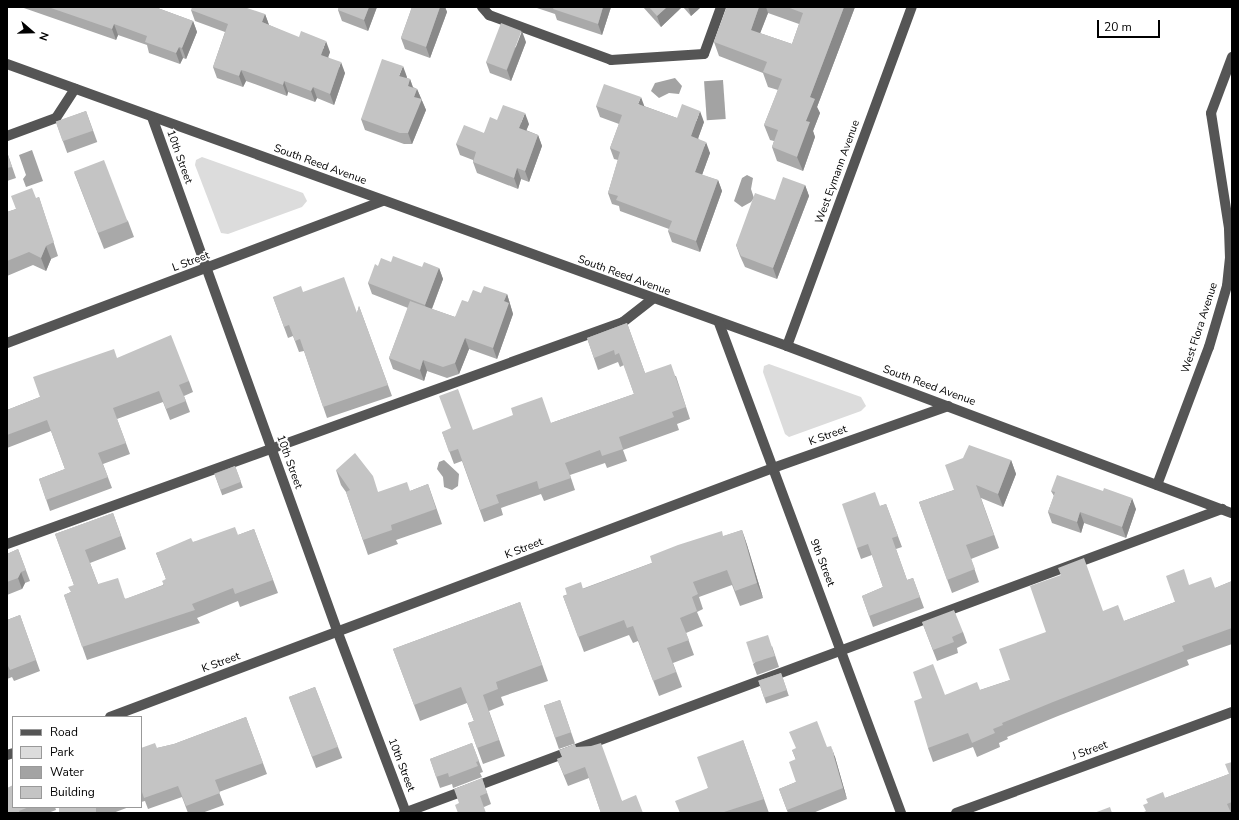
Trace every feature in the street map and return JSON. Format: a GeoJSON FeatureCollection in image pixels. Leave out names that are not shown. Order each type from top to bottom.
{"type":"FeatureCollection","features":[{"type":"Feature","properties":{"kind":"street"},"geometry":{"type":"LineString","coordinates":[[482,7],[489,15],[611,60],[704,54],[721,7]]}},
{"type":"Feature","properties":{"kind":"street","name":"West Eymann Avenue"},"geometry":{"type":"LineString","coordinates":[[787,346],[912,7]]}},
{"type":"Feature","properties":{"kind":"street","name":"West Flora Avenue"},"geometry":{"type":"LineString","coordinates":[[1158,485],[1209,347],[1227,286],[1230,258],[1229,228],[1211,113],[1232,57]]}},
{"type":"Feature","properties":{"kind":"street","name":"South Reed Avenue"},"geometry":{"type":"LineString","coordinates":[[7,64],[652,299],[787,346],[1227,511]]}},
{"type":"Feature","properties":{"kind":"street"},"geometry":{"type":"LineString","coordinates":[[7,136],[56,118],[75,89]]}},
{"type":"Feature","properties":{"kind":"street","name":"10th Street"},"geometry":{"type":"LineString","coordinates":[[152,117],[271,448],[405,813]]}},
{"type":"Feature","properties":{"kind":"street","name":"L Street"},"geometry":{"type":"LineString","coordinates":[[7,343],[383,201]]}},
{"type":"Feature","properties":{"kind":"street"},"geometry":{"type":"LineString","coordinates":[[7,544],[623,322],[652,299]]}},
{"type":"Feature","properties":{"kind":"street","name":"9th Street"},"geometry":{"type":"LineString","coordinates":[[719,323],[842,650],[901,813]]}},
{"type":"Feature","properties":{"kind":"street","name":"K Street"},"geometry":{"type":"LineString","coordinates":[[113,716],[773,468],[948,406]]}},
{"type":"Feature","properties":{"kind":"street"},"geometry":{"type":"LineString","coordinates":[[405,813],[842,650],[1227,511]]}},
{"type":"Feature","properties":{"kind":"street","name":"J Street"},"geometry":{"type":"LineString","coordinates":[[956,813],[1232,712]]}},
{"type":"Feature","properties":{"kind":"green space"},"geometry":{"type":"Polygon","coordinates":[[[202,157],[303,193],[307,201],[302,207],[228,234],[221,233],[195,165],[196,160],[202,157]]]}},
{"type":"Feature","properties":{"kind":"green space"},"geometry":{"type":"Polygon","coordinates":[[[769,364],[861,397],[866,406],[861,411],[789,437],[785,434],[763,372],[764,366],[769,364]]]}},
{"type":"Feature","properties":{"kind":"water"},"geometry":{"type":"Polygon","coordinates":[[[675,78],[682,86],[679,94],[669,93],[659,98],[651,91],[655,83],[675,78]]]}},
{"type":"Feature","properties":{"kind":"water"},"geometry":{"type":"Polygon","coordinates":[[[723,80],[726,119],[707,120],[704,81],[723,80]]]}},
{"type":"Feature","properties":{"kind":"water"},"geometry":{"type":"Polygon","coordinates":[[[32,150],[43,181],[26,187],[23,179],[26,175],[19,155],[32,150]]]}},
{"type":"Feature","properties":{"kind":"water"},"geometry":{"type":"Polygon","coordinates":[[[747,175],[753,178],[751,189],[754,198],[751,202],[742,207],[734,201],[742,178],[747,175]]]}},
{"type":"Feature","properties":{"kind":"water"},"geometry":{"type":"Polygon","coordinates":[[[444,460],[459,474],[458,486],[452,490],[444,487],[443,477],[437,469],[439,462],[444,460]]]}},
{"type":"Feature","properties":{"kind":"building"},"geometry":{"type":"Polygon","coordinates":[[[48,7],[155,7],[193,21],[182,48],[179,47],[176,53],[145,42],[147,36],[114,24],[112,29],[48,7]]]}},
{"type":"Feature","properties":{"kind":"building"},"geometry":{"type":"Polygon","coordinates":[[[192,7],[244,7],[265,14],[262,22],[299,37],[301,31],[326,41],[321,55],[341,62],[330,94],[313,87],[311,91],[284,81],[283,85],[241,70],[239,76],[213,67],[228,24],[191,10],[192,7]]]}},
{"type":"Feature","properties":{"kind":"building"},"geometry":{"type":"Polygon","coordinates":[[[339,7],[369,7],[364,20],[338,10],[339,7]]]}},
{"type":"Feature","properties":{"kind":"building"},"geometry":{"type":"Polygon","coordinates":[[[412,7],[440,7],[426,47],[401,38],[412,7]]]}},
{"type":"Feature","properties":{"kind":"building"},"geometry":{"type":"Polygon","coordinates":[[[554,7],[603,7],[598,24],[553,9],[554,7]]]}},
{"type":"Feature","properties":{"kind":"building"},"geometry":{"type":"Polygon","coordinates":[[[649,7],[667,7],[657,16],[649,7]]]}},
{"type":"Feature","properties":{"kind":"building"},"geometry":{"type":"Polygon","coordinates":[[[727,7],[759,7],[751,30],[792,44],[803,13],[787,7],[844,7],[810,97],[815,99],[806,121],[810,122],[797,157],[772,147],[778,130],[764,125],[782,79],[763,72],[767,62],[714,42],[727,7]]]}},
{"type":"Feature","properties":{"kind":"building"},"geometry":{"type":"Polygon","coordinates":[[[501,23],[522,31],[506,70],[486,62],[501,23]]]}},
{"type":"Feature","properties":{"kind":"building"},"geometry":{"type":"Polygon","coordinates":[[[382,59],[403,66],[399,76],[410,79],[408,86],[417,89],[414,97],[422,99],[408,133],[400,133],[361,119],[382,59]]]}},
{"type":"Feature","properties":{"kind":"building"},"geometry":{"type":"Polygon","coordinates":[[[604,84],[641,97],[638,104],[677,118],[682,104],[700,111],[691,136],[706,142],[695,172],[718,180],[696,241],[668,231],[672,221],[616,200],[618,196],[608,193],[620,152],[610,148],[622,115],[596,106],[604,84]]]}},
{"type":"Feature","properties":{"kind":"building"},"geometry":{"type":"Polygon","coordinates":[[[503,105],[525,113],[519,128],[538,135],[525,171],[517,168],[514,178],[473,162],[476,152],[456,144],[464,125],[484,133],[490,117],[497,120],[503,105]]]}},
{"type":"Feature","properties":{"kind":"building"},"geometry":{"type":"Polygon","coordinates":[[[86,111],[93,131],[63,141],[56,121],[86,111]]]}},
{"type":"Feature","properties":{"kind":"building"},"geometry":{"type":"Polygon","coordinates":[[[7,152],[12,167],[7,168],[7,152]]]}},
{"type":"Feature","properties":{"kind":"building"},"geometry":{"type":"Polygon","coordinates":[[[104,160],[128,222],[98,233],[74,171],[104,160]]]}},
{"type":"Feature","properties":{"kind":"building"},"geometry":{"type":"Polygon","coordinates":[[[783,177],[805,185],[773,268],[741,256],[736,245],[755,193],[775,200],[783,177]]]}},
{"type":"Feature","properties":{"kind":"building"},"geometry":{"type":"Polygon","coordinates":[[[32,188],[36,198],[39,197],[54,242],[46,246],[41,258],[29,252],[7,261],[7,212],[16,209],[11,196],[32,188]]]}},
{"type":"Feature","properties":{"kind":"building"},"geometry":{"type":"Polygon","coordinates":[[[393,256],[422,267],[424,262],[439,268],[425,305],[368,283],[375,264],[378,266],[381,258],[391,262],[393,256]]]}},
{"type":"Feature","properties":{"kind":"building"},"geometry":{"type":"Polygon","coordinates":[[[344,277],[357,313],[359,306],[388,385],[323,407],[300,339],[295,341],[289,325],[284,327],[273,297],[301,286],[303,292],[344,277]]]}},
{"type":"Feature","properties":{"kind":"building"},"geometry":{"type":"Polygon","coordinates":[[[484,286],[507,294],[504,301],[509,303],[493,348],[465,338],[455,363],[443,367],[423,360],[420,370],[389,358],[410,301],[455,317],[462,300],[468,302],[473,290],[481,293],[484,286]]]}},
{"type":"Feature","properties":{"kind":"building"},"geometry":{"type":"Polygon","coordinates":[[[627,323],[645,373],[671,364],[686,407],[672,412],[674,417],[619,437],[623,449],[602,456],[600,450],[565,463],[571,478],[539,489],[537,481],[496,495],[499,503],[480,510],[458,449],[449,452],[442,432],[451,428],[439,396],[458,389],[473,430],[513,415],[511,408],[542,397],[551,423],[634,394],[619,353],[615,355],[614,350],[594,358],[587,338],[627,323]]]}},
{"type":"Feature","properties":{"kind":"building"},"geometry":{"type":"Polygon","coordinates":[[[171,335],[189,381],[179,385],[186,401],[166,409],[159,391],[113,408],[126,443],[98,453],[108,477],[46,500],[39,479],[65,469],[47,420],[7,435],[7,410],[40,397],[33,377],[114,349],[117,358],[171,335]]]}},
{"type":"Feature","properties":{"kind":"building"},"geometry":{"type":"Polygon","coordinates":[[[969,445],[1011,460],[998,494],[976,485],[994,535],[966,545],[975,569],[947,580],[919,502],[954,490],[945,465],[963,458],[969,445]]]}},
{"type":"Feature","properties":{"kind":"building"},"geometry":{"type":"Polygon","coordinates":[[[355,453],[373,476],[378,492],[407,482],[410,491],[428,484],[436,509],[391,525],[392,530],[363,540],[346,492],[350,490],[336,470],[355,453]]]}},
{"type":"Feature","properties":{"kind":"building"},"geometry":{"type":"Polygon","coordinates":[[[235,466],[241,482],[221,490],[214,474],[235,466]]]}},
{"type":"Feature","properties":{"kind":"building"},"geometry":{"type":"Polygon","coordinates":[[[1057,475],[1103,491],[1104,488],[1132,498],[1122,527],[1080,512],[1077,522],[1048,512],[1055,492],[1051,491],[1057,475]]]}},
{"type":"Feature","properties":{"kind":"building"},"geometry":{"type":"Polygon","coordinates":[[[875,492],[880,506],[886,504],[898,536],[892,538],[907,580],[913,578],[920,597],[869,616],[862,596],[883,587],[868,544],[857,548],[842,504],[875,492]]]}},
{"type":"Feature","properties":{"kind":"building"},"geometry":{"type":"Polygon","coordinates":[[[113,513],[121,536],[85,550],[98,584],[118,578],[125,599],[164,585],[162,581],[166,579],[156,553],[191,538],[193,542],[235,527],[238,535],[254,529],[273,580],[235,594],[233,588],[192,604],[195,610],[82,647],[64,595],[71,592],[68,587],[74,585],[55,534],[113,513]]]}},
{"type":"Feature","properties":{"kind":"building"},"geometry":{"type":"Polygon","coordinates":[[[742,530],[757,583],[735,591],[727,570],[693,582],[698,594],[692,597],[697,611],[680,618],[689,640],[667,648],[676,672],[653,681],[633,626],[627,628],[624,620],[578,637],[563,596],[567,595],[565,588],[581,582],[583,589],[652,563],[650,556],[678,545],[722,531],[723,536],[742,530]]]}},
{"type":"Feature","properties":{"kind":"building"},"geometry":{"type":"Polygon","coordinates":[[[18,549],[26,570],[21,572],[18,578],[7,582],[7,554],[18,549]]]}},
{"type":"Feature","properties":{"kind":"building"},"geometry":{"type":"Polygon","coordinates":[[[1084,558],[1103,611],[1118,605],[1124,621],[1175,602],[1166,576],[1184,569],[1189,585],[1211,577],[1215,588],[1232,581],[1232,628],[1182,646],[1184,651],[1002,723],[1003,725],[993,729],[995,733],[972,743],[968,733],[928,748],[914,701],[922,698],[913,672],[933,664],[945,695],[977,682],[980,690],[1010,680],[999,649],[1046,632],[1030,586],[1061,575],[1058,568],[1084,558]]]}},
{"type":"Feature","properties":{"kind":"building"},"geometry":{"type":"Polygon","coordinates":[[[520,602],[542,665],[496,682],[498,689],[483,695],[499,740],[477,748],[468,723],[474,721],[461,687],[414,705],[393,649],[520,602]]]}},
{"type":"Feature","properties":{"kind":"building"},"geometry":{"type":"Polygon","coordinates":[[[954,610],[963,632],[952,637],[954,642],[933,650],[922,622],[954,610]]]}},
{"type":"Feature","properties":{"kind":"building"},"geometry":{"type":"Polygon","coordinates":[[[20,615],[36,660],[10,670],[7,666],[7,620],[20,615]]]}},
{"type":"Feature","properties":{"kind":"building"},"geometry":{"type":"Polygon","coordinates":[[[768,635],[775,656],[753,663],[746,642],[768,635]]]}},
{"type":"Feature","properties":{"kind":"building"},"geometry":{"type":"Polygon","coordinates":[[[781,673],[787,690],[764,698],[758,681],[781,673]]]}},
{"type":"Feature","properties":{"kind":"building"},"geometry":{"type":"Polygon","coordinates":[[[315,687],[338,747],[312,757],[289,697],[315,687]]]}},
{"type":"Feature","properties":{"kind":"building"},"geometry":{"type":"Polygon","coordinates":[[[560,700],[571,732],[555,738],[544,706],[560,700]]]}},
{"type":"Feature","properties":{"kind":"building"},"geometry":{"type":"Polygon","coordinates":[[[246,717],[263,763],[215,780],[220,793],[186,806],[178,786],[144,798],[142,792],[142,748],[155,743],[157,748],[174,744],[246,717]]]}},
{"type":"Feature","properties":{"kind":"building"},"geometry":{"type":"Polygon","coordinates":[[[817,721],[827,747],[831,746],[843,788],[787,810],[779,789],[796,782],[789,762],[796,759],[792,750],[796,748],[789,732],[817,721]]]}},
{"type":"Feature","properties":{"kind":"building"},"geometry":{"type":"Polygon","coordinates":[[[743,740],[764,799],[721,813],[680,813],[675,801],[708,788],[697,757],[743,740]]]}},
{"type":"Feature","properties":{"kind":"building"},"geometry":{"type":"Polygon","coordinates":[[[472,743],[479,761],[476,762],[478,766],[449,777],[448,773],[436,777],[430,759],[472,743]]]}},
{"type":"Feature","properties":{"kind":"building"},"geometry":{"type":"Polygon","coordinates":[[[601,743],[622,801],[636,795],[643,813],[601,813],[585,767],[564,775],[557,759],[562,757],[559,750],[575,744],[576,747],[591,746],[601,743]]]}},
{"type":"Feature","properties":{"kind":"building"},"geometry":{"type":"Polygon","coordinates":[[[1232,762],[1232,802],[1227,804],[1231,813],[1142,813],[1146,811],[1143,805],[1148,803],[1146,799],[1163,792],[1165,798],[1229,774],[1225,764],[1232,762]]]}},
{"type":"Feature","properties":{"kind":"building"},"geometry":{"type":"Polygon","coordinates":[[[482,778],[487,793],[480,796],[486,813],[458,813],[455,805],[459,803],[454,789],[482,778]]]}},
{"type":"Feature","properties":{"kind":"building"},"geometry":{"type":"Polygon","coordinates":[[[12,786],[12,808],[26,808],[19,811],[20,813],[7,813],[7,788],[12,786]]]}},
{"type":"Feature","properties":{"kind":"building"},"geometry":{"type":"Polygon","coordinates":[[[1110,807],[1112,813],[1094,813],[1110,807]]]}},
{"type":"Feature","properties":{"kind":"building"},"geometry":{"type":"Polygon","coordinates":[[[59,808],[96,808],[96,813],[59,813],[59,808]]]}}]}
